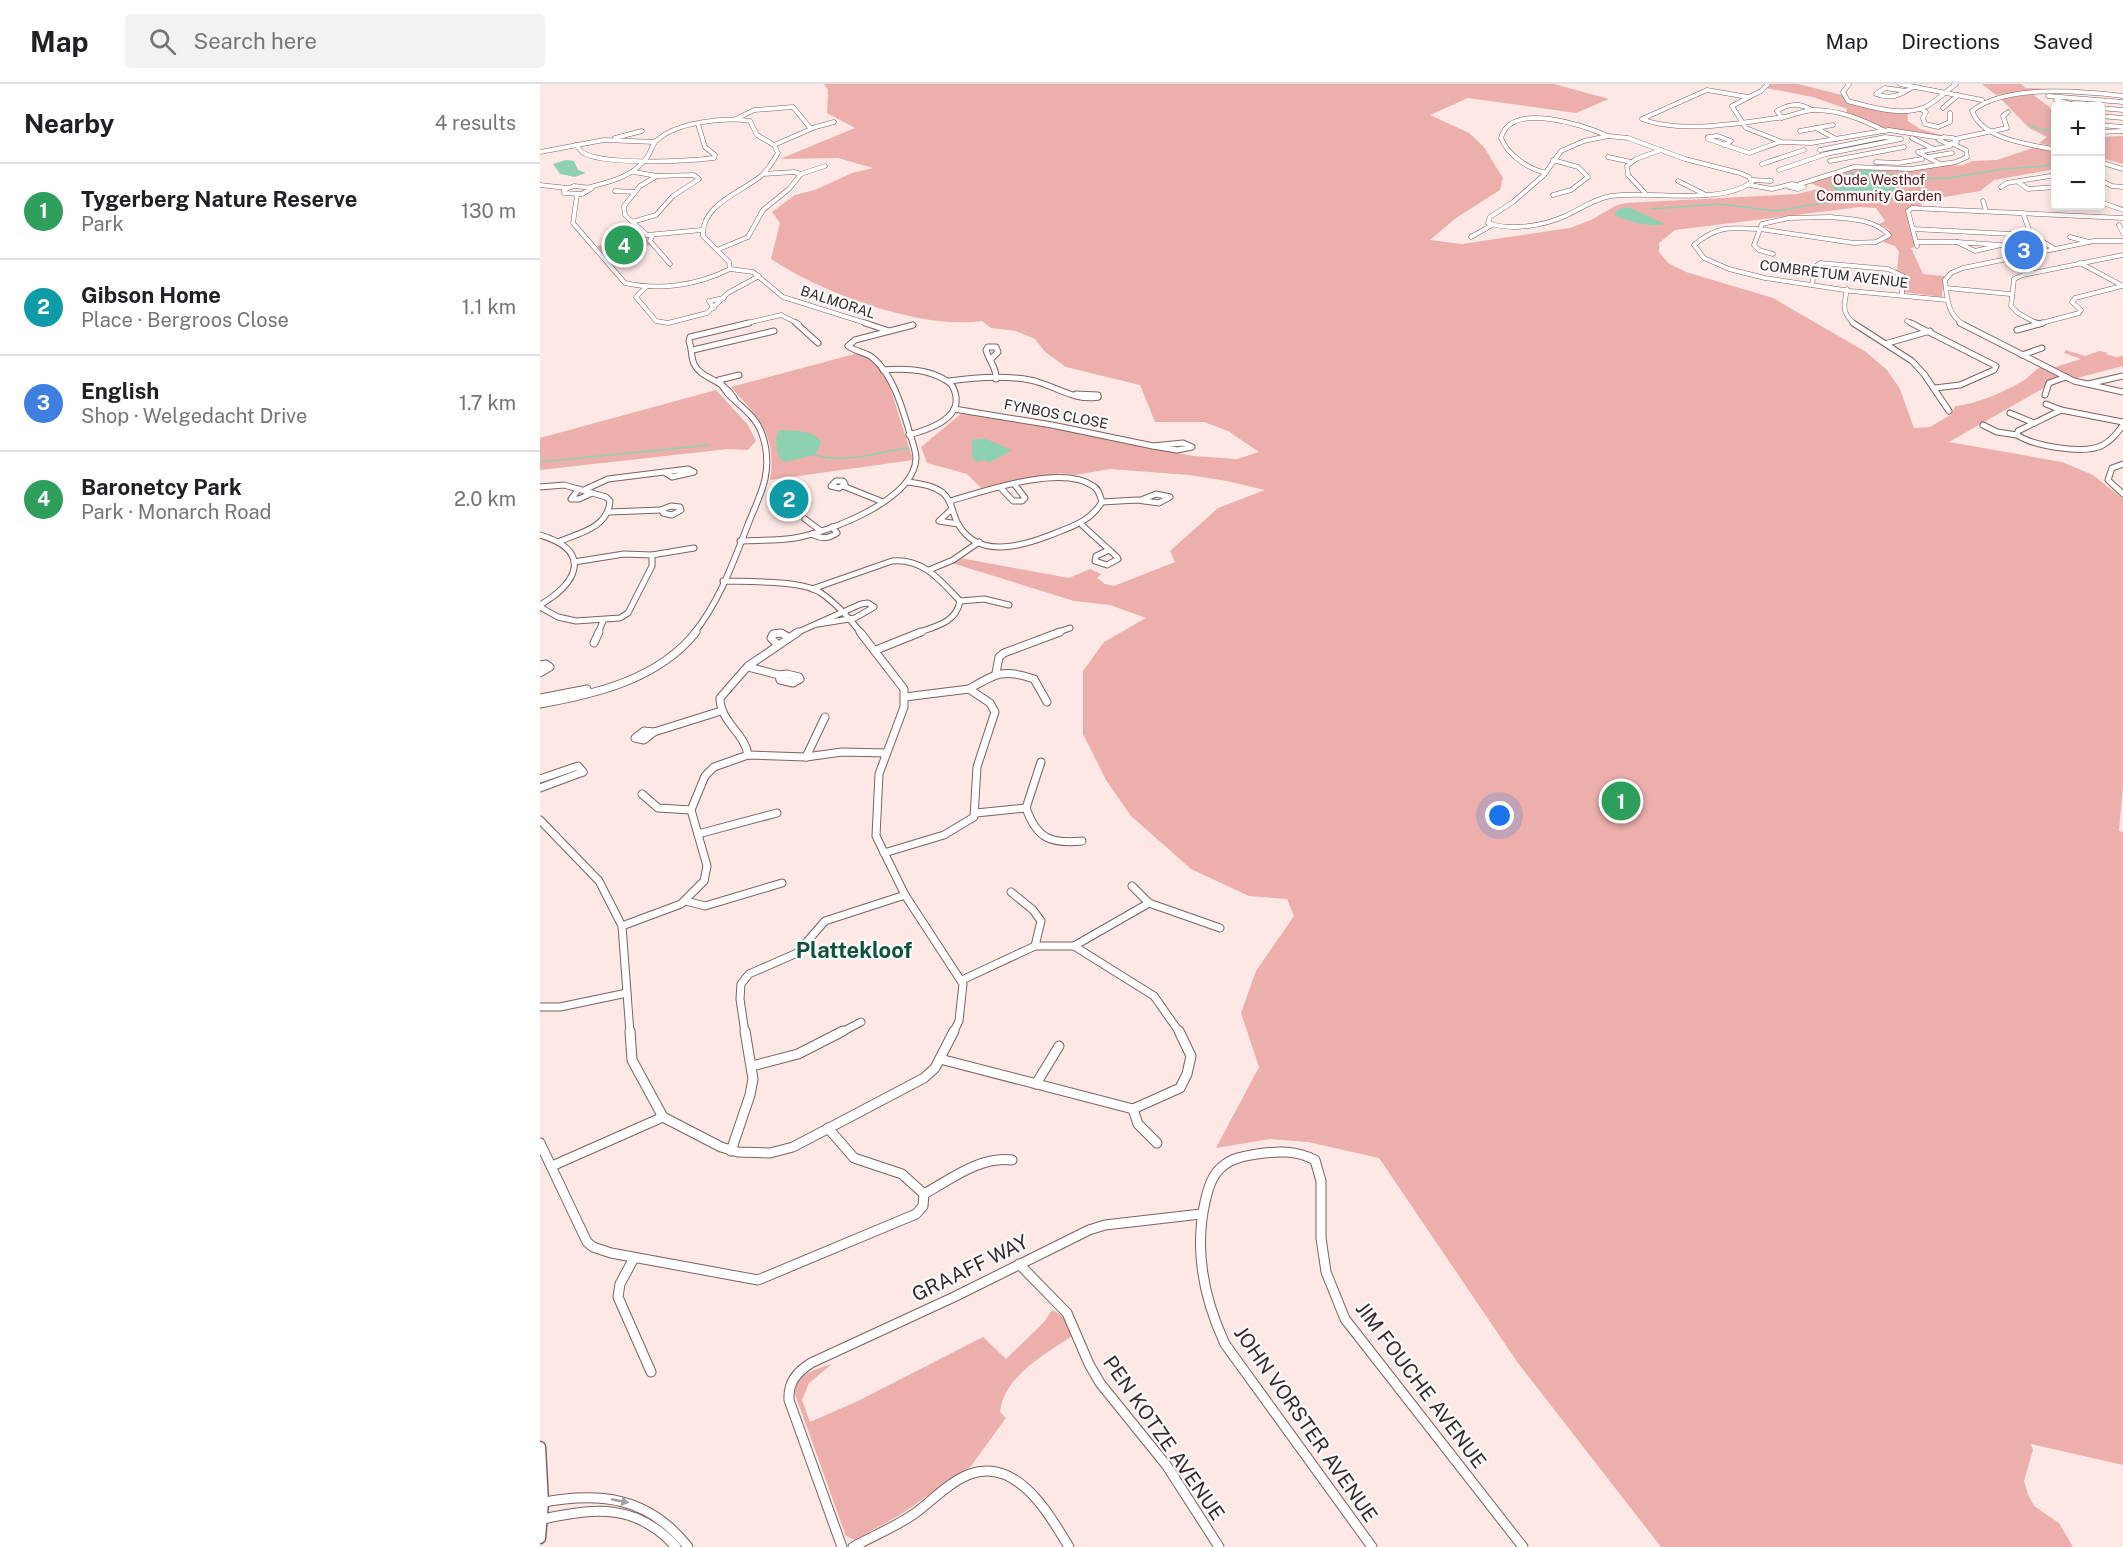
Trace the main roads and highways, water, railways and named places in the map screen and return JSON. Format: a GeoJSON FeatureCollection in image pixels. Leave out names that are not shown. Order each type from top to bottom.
{"type":"FeatureCollection","features":[{"type":"Feature","properties":{"kind":"main road"},"geometry":{"type":"LineString","coordinates":[[540,1447],[542,1503],[540,1538]]}},
{"type":"Feature","properties":{"kind":"waterway"},"geometry":{"type":"LineString","coordinates":[[2029,124],[2038,129],[2051,130]]}},
{"type":"Feature","properties":{"kind":"waterway"},"geometry":{"type":"LineString","coordinates":[[1905,186],[1904,179],[1948,178],[2051,164]]}},
{"type":"Feature","properties":{"kind":"waterway"},"geometry":{"type":"LineString","coordinates":[[1866,171],[1904,179]]}},
{"type":"Feature","properties":{"kind":"waterway"},"geometry":{"type":"LineString","coordinates":[[1651,209],[1719,204],[1776,211],[1855,197]]}},
{"type":"Feature","properties":{"kind":"waterway"},"geometry":{"type":"LineString","coordinates":[[540,462],[709,445]]}},
{"type":"Feature","properties":{"kind":"waterway"},"geometry":{"type":"LineString","coordinates":[[815,455],[850,458],[908,448]]}},
{"type":"Feature","properties":{"kind":"place","name":"Baronetcy Park"},"geometry":{"type":"Point","coordinates":[624,245]}},
{"type":"Feature","properties":{"kind":"place","name":"English"},"geometry":{"type":"Point","coordinates":[2024,250]}},
{"type":"Feature","properties":{"kind":"place","name":"Gibson Home"},"geometry":{"type":"Point","coordinates":[789,499]}},
{"type":"Feature","properties":{"kind":"place","name":"Tygerberg Nature Reserve"},"geometry":{"type":"Point","coordinates":[1621,801]}},
{"type":"Feature","properties":{"kind":"district","name":"Plattekloof"},"geometry":{"type":"Point","coordinates":[854,950]}},
{"type":"Feature","properties":{"kind":"park label","name":"Oude Westhof Community Garden"},"geometry":{"type":"Point","coordinates":[1879,188]}}]}
